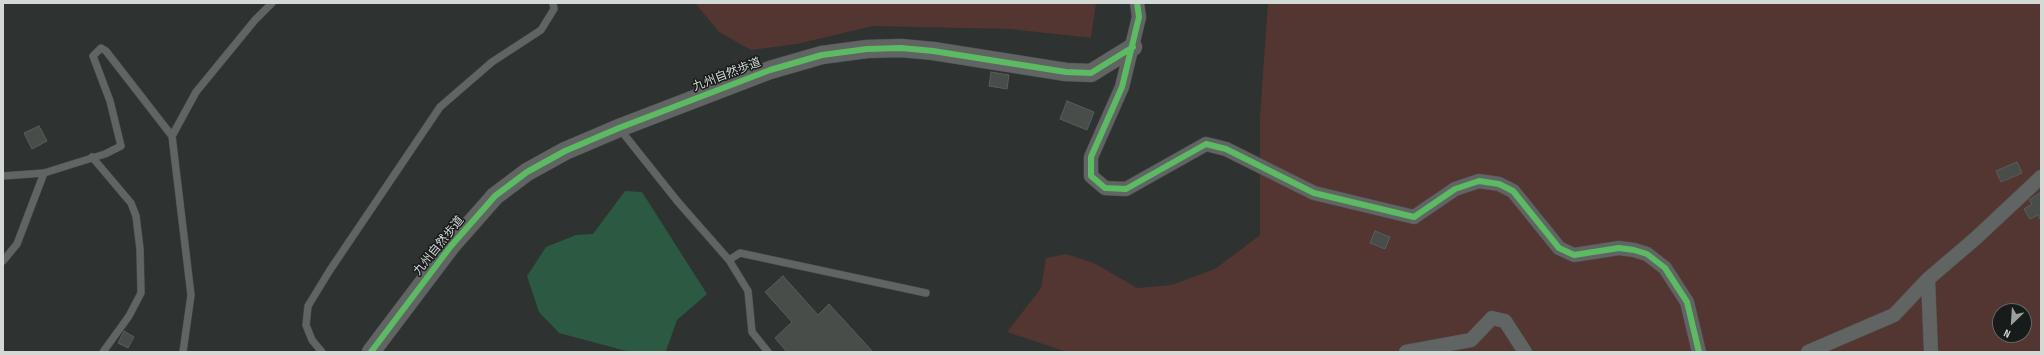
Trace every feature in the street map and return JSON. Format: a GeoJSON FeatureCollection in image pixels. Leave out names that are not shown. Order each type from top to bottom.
{"type":"FeatureCollection","features":[{"type":"Feature","properties":{"kind":"street"},"geometry":{"type":"LineString","coordinates":[[1137,3],[1139,17],[1133,47],[1122,87],[1091,156],[1091,176],[1105,188],[1126,189],[1206,144],[1226,150],[1314,193],[1414,217],[1455,189],[1479,181],[1499,184],[1513,191],[1559,248],[1574,254],[1619,248],[1634,250],[1647,254],[1665,268],[1687,302],[1699,352]]}},
{"type":"Feature","properties":{"kind":"street","name":"九州自然歩道"},"geometry":{"type":"LineString","coordinates":[[371,352],[451,246],[495,196],[528,172],[565,151],[619,128],[770,70],[822,55],[867,49],[901,48],[933,51],[1066,72],[1091,73],[1133,47]]}},
{"type":"Feature","properties":{"kind":"street"},"geometry":{"type":"LineString","coordinates":[[1808,352],[1894,315],[1928,279],[1976,238],[2041,177]]}},
{"type":"Feature","properties":{"kind":"street"},"geometry":{"type":"LineString","coordinates":[[1928,279],[1931,352]]}},
{"type":"Feature","properties":{"kind":"street"},"geometry":{"type":"LineString","coordinates":[[1406,352],[1471,340],[1492,318],[1505,321],[1525,352]]}},
{"type":"Feature","properties":{"kind":"lane"},"geometry":{"type":"LineString","coordinates":[[172,136],[196,92],[255,20],[272,3]]}},
{"type":"Feature","properties":{"kind":"lane"},"geometry":{"type":"LineString","coordinates":[[322,352],[312,340],[306,325],[308,306],[330,270],[440,107],[492,62],[541,30],[554,9],[553,3]]}},
{"type":"Feature","properties":{"kind":"lane"},"geometry":{"type":"LineString","coordinates":[[3,176],[44,173],[105,154],[121,146],[110,100],[93,56],[101,48],[106,51],[172,136],[191,295],[184,352]]}},
{"type":"Feature","properties":{"kind":"lane"},"geometry":{"type":"LineString","coordinates":[[619,128],[678,202],[729,260],[748,291],[752,332],[768,352]]}},
{"type":"Feature","properties":{"kind":"lane"},"geometry":{"type":"LineString","coordinates":[[92,157],[131,203],[136,216],[140,249],[141,293],[129,316],[103,352]]}},
{"type":"Feature","properties":{"kind":"lane"},"geometry":{"type":"LineString","coordinates":[[3,261],[17,244],[44,173]]}},
{"type":"Feature","properties":{"kind":"lane"},"geometry":{"type":"LineString","coordinates":[[729,260],[740,252],[926,293]]}},
{"type":"Feature","properties":{"kind":"shaded area"},"geometry":{"type":"Polygon","coordinates":[[[695,3],[1096,3],[1091,38],[1010,29],[873,26],[797,44],[751,50],[719,32],[695,3]]]}},
{"type":"Feature","properties":{"kind":"shaded area"},"geometry":{"type":"Polygon","coordinates":[[[1268,3],[2041,3],[2041,352],[1067,352],[1007,332],[1041,288],[1046,258],[1066,254],[1094,263],[1137,288],[1171,285],[1215,269],[1260,235],[1260,116],[1268,3]]]}},
{"type":"Feature","properties":{"kind":"shaded area"},"geometry":{"type":"Polygon","coordinates":[[[625,191],[642,192],[707,294],[677,320],[666,351],[630,352],[559,333],[539,312],[527,276],[546,247],[576,235],[593,234],[625,191]]]}},
{"type":"Feature","properties":{"kind":"building"},"geometry":{"type":"Polygon","coordinates":[[[991,72],[1009,75],[1007,89],[989,86],[991,72]]]}},
{"type":"Feature","properties":{"kind":"building"},"geometry":{"type":"Polygon","coordinates":[[[1067,101],[1094,112],[1087,130],[1060,119],[1067,101]]]}},
{"type":"Feature","properties":{"kind":"building"},"geometry":{"type":"Polygon","coordinates":[[[39,126],[47,141],[32,149],[24,133],[39,126]]]}},
{"type":"Feature","properties":{"kind":"building"},"geometry":{"type":"Polygon","coordinates":[[[2017,162],[2022,173],[2001,182],[1996,171],[2017,162]]]}},
{"type":"Feature","properties":{"kind":"building"},"geometry":{"type":"Polygon","coordinates":[[[2041,192],[2041,221],[2038,215],[2030,219],[2024,209],[2032,204],[2029,200],[2041,192]]]}},
{"type":"Feature","properties":{"kind":"building"},"geometry":{"type":"Polygon","coordinates":[[[1375,231],[1390,237],[1385,249],[1370,243],[1375,231]]]}},
{"type":"Feature","properties":{"kind":"building"},"geometry":{"type":"Polygon","coordinates":[[[783,276],[818,315],[829,304],[873,352],[787,352],[775,338],[792,322],[765,292],[783,276]]]}},
{"type":"Feature","properties":{"kind":"building"},"geometry":{"type":"Polygon","coordinates":[[[124,331],[134,337],[128,348],[118,343],[124,331]]]}},
{"type":"Feature","properties":{"kind":"cycle path"},"geometry":{"type":"LineString","coordinates":[[1137,3],[1139,17],[1122,87],[1091,157],[1091,176],[1105,188],[1126,189],[1206,144],[1226,149],[1314,193],[1414,217],[1455,189],[1479,181],[1499,184],[1513,191],[1559,248],[1574,255],[1619,248],[1634,250],[1647,254],[1665,268],[1687,302],[1699,352]]}},
{"type":"Feature","properties":{"kind":"cycle path"},"geometry":{"type":"LineString","coordinates":[[371,352],[451,246],[495,196],[527,172],[565,151],[619,128],[770,70],[822,55],[867,49],[901,48],[933,51],[1066,72],[1091,73],[1133,47]]}}]}
